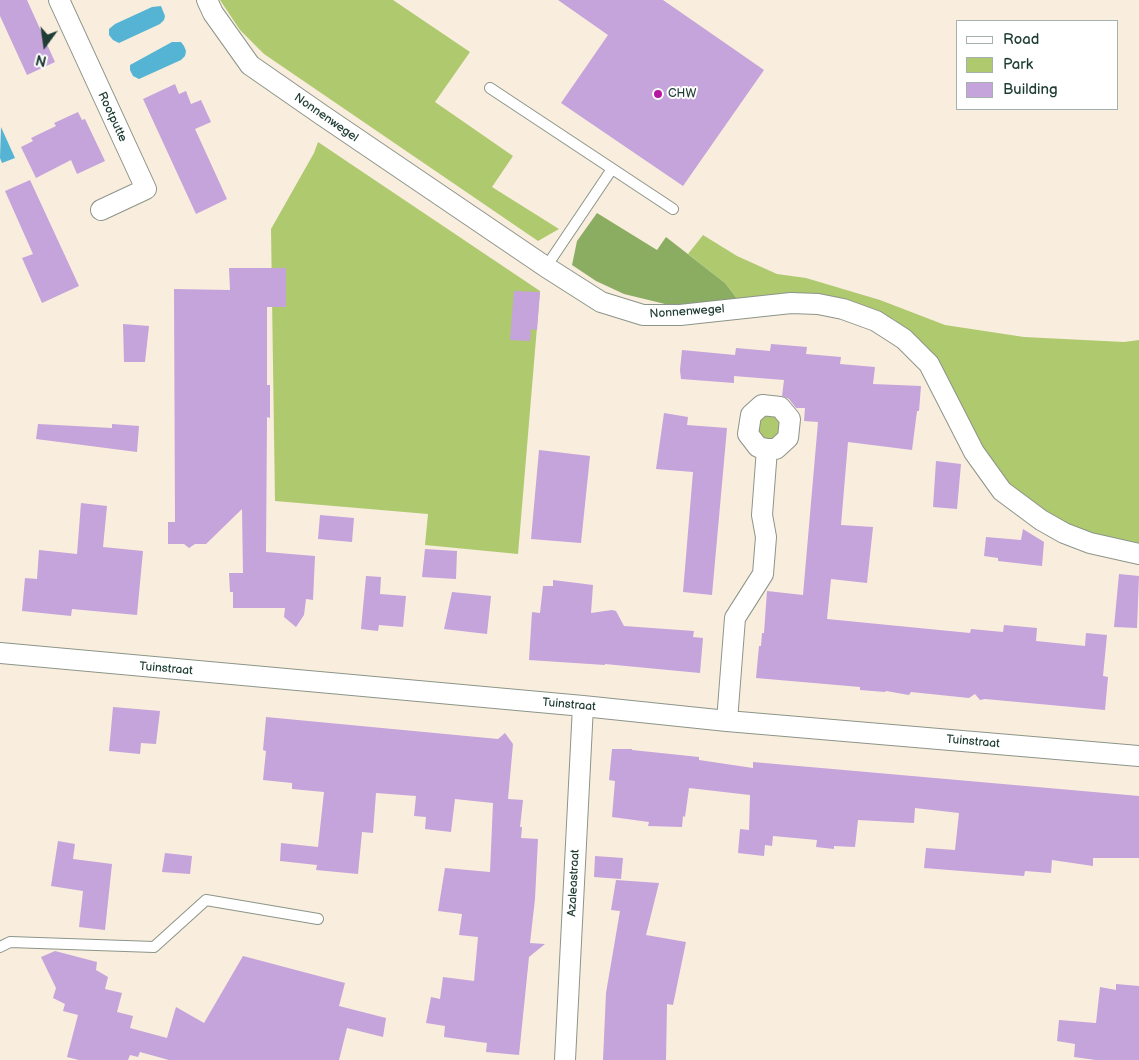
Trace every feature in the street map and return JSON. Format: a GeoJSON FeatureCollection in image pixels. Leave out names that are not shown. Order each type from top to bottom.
{"type":"FeatureCollection","features":[{"type":"Feature","properties":{"kind":"street","name":"Rootputte"},"geometry":{"type":"LineString","coordinates":[[59,0],[146,189],[102,210]]}},
{"type":"Feature","properties":{"kind":"street","name":"Nonnenwegel"},"geometry":{"type":"LineString","coordinates":[[207,0],[213,13],[250,65],[546,267],[602,302],[642,315],[680,315],[791,303],[818,304],[843,308],[876,321],[904,339],[929,364],[974,452],[1002,491],[1041,520],[1064,533],[1090,543],[1139,554]]}},
{"type":"Feature","properties":{"kind":"street"},"geometry":{"type":"LineString","coordinates":[[727,721],[735,618],[763,574],[766,538],[762,515],[767,449]]}},
{"type":"Feature","properties":{"kind":"street","name":"Tuinstraat"},"geometry":{"type":"LineString","coordinates":[[0,653],[583,706],[727,721],[1139,756]]}},
{"type":"Feature","properties":{"kind":"street","name":"Azaleastraat"},"geometry":{"type":"LineString","coordinates":[[564,1060],[583,706]]}},
{"type":"Feature","properties":{"kind":"lane"},"geometry":{"type":"LineString","coordinates":[[490,88],[673,209]]}},
{"type":"Feature","properties":{"kind":"lane"},"geometry":{"type":"LineString","coordinates":[[546,267],[612,168]]}},
{"type":"Feature","properties":{"kind":"lane"},"geometry":{"type":"LineString","coordinates":[[0,947],[10,942],[154,947],[206,900],[318,919]]}},
{"type":"Feature","properties":{"kind":"green space"},"geometry":{"type":"Polygon","coordinates":[[[220,0],[393,0],[470,52],[435,102],[513,156],[492,187],[559,229],[538,241],[264,54],[240,30],[220,0]]]}},
{"type":"Feature","properties":{"kind":"green space"},"geometry":{"type":"Polygon","coordinates":[[[318,142],[540,291],[518,554],[425,545],[428,514],[275,501],[271,229],[314,153],[318,142]]]}},
{"type":"Feature","properties":{"kind":"green space"},"geometry":{"type":"Polygon","coordinates":[[[597,213],[657,250],[666,237],[725,283],[738,300],[691,305],[665,304],[624,294],[596,281],[572,265],[577,241],[597,213]]]}},
{"type":"Feature","properties":{"kind":"green space"},"geometry":{"type":"Polygon","coordinates":[[[703,235],[737,256],[777,274],[806,278],[880,300],[945,325],[1024,337],[1124,342],[1139,340],[1139,546],[1062,522],[1041,510],[1007,483],[987,458],[927,350],[895,320],[855,302],[823,295],[792,294],[738,300],[725,283],[688,254],[703,235]]]}},
{"type":"Feature","properties":{"kind":"green space"},"geometry":{"type":"Polygon","coordinates":[[[769,413],[779,417],[783,427],[779,437],[769,441],[759,437],[755,427],[759,417],[769,413]]]}},
{"type":"Feature","properties":{"kind":"water"},"geometry":{"type":"Polygon","coordinates":[[[161,6],[165,16],[160,24],[119,43],[109,35],[109,29],[115,24],[152,7],[161,6]]]}},
{"type":"Feature","properties":{"kind":"water"},"geometry":{"type":"Polygon","coordinates":[[[172,42],[181,42],[184,46],[185,56],[181,60],[139,79],[133,76],[130,65],[172,42]]]}},
{"type":"Feature","properties":{"kind":"water"},"geometry":{"type":"Polygon","coordinates":[[[1,127],[15,158],[2,163],[0,158],[1,127]]]}},
{"type":"Feature","properties":{"kind":"building"},"geometry":{"type":"Polygon","coordinates":[[[0,0],[27,0],[55,62],[27,75],[0,16],[0,0]]]}},
{"type":"Feature","properties":{"kind":"building","name":"CHW"},"geometry":{"type":"Polygon","coordinates":[[[558,0],[663,0],[764,70],[683,186],[561,103],[608,35],[558,0]]]}},
{"type":"Feature","properties":{"kind":"building"},"geometry":{"type":"Polygon","coordinates":[[[175,84],[179,94],[186,91],[191,104],[201,100],[211,122],[195,129],[227,199],[196,214],[143,99],[175,84]]]}},
{"type":"Feature","properties":{"kind":"building"},"geometry":{"type":"Polygon","coordinates":[[[78,112],[82,120],[85,119],[105,161],[77,174],[71,160],[36,178],[21,147],[33,141],[31,138],[56,126],[54,123],[78,112]]]}},
{"type":"Feature","properties":{"kind":"building"},"geometry":{"type":"Polygon","coordinates":[[[30,180],[79,286],[42,303],[22,258],[33,254],[5,191],[30,180]]]}},
{"type":"Feature","properties":{"kind":"building"},"geometry":{"type":"Polygon","coordinates":[[[229,268],[286,268],[286,307],[267,307],[267,385],[270,385],[270,418],[267,417],[266,552],[315,556],[313,600],[306,599],[304,615],[296,627],[284,617],[285,608],[233,608],[233,592],[230,592],[229,573],[243,573],[242,509],[206,544],[195,544],[189,548],[184,544],[168,544],[168,522],[175,522],[174,289],[230,290],[229,268]]]}},
{"type":"Feature","properties":{"kind":"building"},"geometry":{"type":"Polygon","coordinates":[[[514,291],[540,292],[537,330],[531,329],[530,341],[510,340],[514,291]]]}},
{"type":"Feature","properties":{"kind":"building"},"geometry":{"type":"Polygon","coordinates":[[[123,324],[149,326],[145,362],[124,362],[123,324]]]}},
{"type":"Feature","properties":{"kind":"building"},"geometry":{"type":"Polygon","coordinates":[[[771,344],[807,347],[806,354],[841,357],[840,364],[875,367],[873,384],[921,386],[919,411],[917,411],[912,450],[848,442],[841,525],[873,527],[867,583],[831,579],[827,619],[970,633],[971,629],[1003,632],[1004,625],[1037,628],[1036,641],[1085,646],[1086,633],[1107,635],[1103,676],[1108,677],[1105,710],[980,700],[975,694],[969,698],[911,692],[909,695],[886,691],[860,690],[860,687],[756,678],[759,646],[761,646],[762,633],[764,633],[767,591],[803,595],[818,422],[804,421],[805,408],[796,408],[789,399],[782,396],[784,380],[734,376],[734,383],[681,379],[680,370],[682,350],[735,355],[736,348],[770,351],[771,344]]]}},
{"type":"Feature","properties":{"kind":"building"},"geometry":{"type":"Polygon","coordinates":[[[664,413],[688,417],[687,425],[727,428],[712,595],[683,592],[693,472],[656,469],[664,413]]]}},
{"type":"Feature","properties":{"kind":"building"},"geometry":{"type":"Polygon","coordinates":[[[38,424],[112,428],[112,424],[139,426],[137,452],[36,439],[38,424]]]}},
{"type":"Feature","properties":{"kind":"building"},"geometry":{"type":"Polygon","coordinates":[[[539,450],[590,456],[581,543],[531,539],[539,450]]]}},
{"type":"Feature","properties":{"kind":"building"},"geometry":{"type":"Polygon","coordinates":[[[936,461],[961,464],[957,509],[933,507],[936,461]]]}},
{"type":"Feature","properties":{"kind":"building"},"geometry":{"type":"Polygon","coordinates":[[[81,503],[107,506],[103,547],[143,551],[137,615],[72,609],[71,616],[22,611],[25,578],[37,579],[39,550],[77,554],[81,503]]]}},
{"type":"Feature","properties":{"kind":"building"},"geometry":{"type":"Polygon","coordinates":[[[320,515],[354,518],[352,542],[318,539],[320,515]]]}},
{"type":"Feature","properties":{"kind":"building"},"geometry":{"type":"Polygon","coordinates":[[[1023,529],[1044,542],[1042,566],[998,561],[998,558],[984,556],[986,537],[1021,540],[1023,529]]]}},
{"type":"Feature","properties":{"kind":"building"},"geometry":{"type":"Polygon","coordinates":[[[425,549],[457,551],[456,579],[422,577],[425,549]]]}},
{"type":"Feature","properties":{"kind":"building"},"geometry":{"type":"Polygon","coordinates":[[[1119,574],[1139,576],[1137,628],[1114,627],[1119,574]]]}},
{"type":"Feature","properties":{"kind":"building"},"geometry":{"type":"Polygon","coordinates":[[[366,576],[381,577],[380,594],[406,596],[403,627],[379,625],[378,631],[361,629],[366,576]]]}},
{"type":"Feature","properties":{"kind":"building"},"geometry":{"type":"Polygon","coordinates":[[[553,580],[593,585],[591,613],[616,611],[624,626],[694,631],[693,637],[703,638],[700,673],[605,664],[529,660],[532,612],[540,613],[543,586],[553,586],[553,580]]]}},
{"type":"Feature","properties":{"kind":"building"},"geometry":{"type":"Polygon","coordinates":[[[452,592],[491,596],[487,634],[444,629],[452,592]]]}},
{"type":"Feature","properties":{"kind":"building"},"geometry":{"type":"Polygon","coordinates":[[[113,707],[160,711],[156,744],[141,743],[140,754],[109,751],[113,707]]]}},
{"type":"Feature","properties":{"kind":"building"},"geometry":{"type":"Polygon","coordinates":[[[266,717],[498,739],[505,733],[513,744],[508,799],[523,800],[520,827],[522,827],[521,838],[538,839],[535,899],[530,943],[545,944],[529,957],[519,1055],[486,1052],[487,1043],[444,1037],[445,1026],[426,1023],[431,997],[440,999],[443,977],[474,981],[478,937],[459,935],[462,914],[438,911],[445,868],[490,872],[493,803],[455,799],[451,832],[425,829],[426,817],[414,816],[416,796],[376,793],[373,833],[362,832],[358,874],[316,870],[317,865],[280,861],[281,843],[318,847],[324,792],[292,789],[292,783],[263,780],[266,751],[263,750],[266,717]]]}},
{"type":"Feature","properties":{"kind":"building"},"geometry":{"type":"Polygon","coordinates":[[[612,749],[632,749],[699,757],[699,760],[753,768],[753,762],[1139,796],[1139,858],[1093,858],[1093,866],[1052,860],[1051,873],[1025,871],[1024,876],[924,868],[926,848],[955,850],[959,813],[915,808],[914,823],[858,820],[855,847],[834,846],[834,849],[816,847],[817,840],[773,836],[772,846],[765,845],[764,856],[738,853],[740,829],[749,830],[750,795],[689,788],[682,827],[648,826],[649,822],[612,817],[615,781],[609,780],[612,749]]]}},
{"type":"Feature","properties":{"kind":"building"},"geometry":{"type":"Polygon","coordinates":[[[58,841],[75,844],[73,859],[112,864],[105,930],[79,927],[83,891],[51,886],[58,841]]]}},
{"type":"Feature","properties":{"kind":"building"},"geometry":{"type":"Polygon","coordinates":[[[165,853],[192,856],[190,874],[162,872],[165,853]]]}},
{"type":"Feature","properties":{"kind":"building"},"geometry":{"type":"Polygon","coordinates":[[[595,856],[623,858],[621,879],[594,877],[595,856]]]}},
{"type":"Feature","properties":{"kind":"building"},"geometry":{"type":"Polygon","coordinates":[[[616,880],[659,883],[646,935],[686,942],[673,1005],[667,1004],[666,1060],[603,1060],[606,993],[620,911],[611,910],[616,880]]]}},
{"type":"Feature","properties":{"kind":"building"},"geometry":{"type":"Polygon","coordinates":[[[55,951],[97,962],[96,970],[108,977],[105,989],[122,993],[117,1012],[133,1016],[130,1028],[167,1038],[176,1007],[204,1023],[243,956],[345,983],[339,1006],[386,1018],[383,1037],[347,1028],[339,1060],[169,1060],[140,1052],[138,1057],[130,1055],[128,1060],[79,1060],[67,1057],[78,1015],[63,1011],[65,1004],[53,998],[56,988],[41,957],[55,951]]]}},
{"type":"Feature","properties":{"kind":"building"},"geometry":{"type":"Polygon","coordinates":[[[1116,984],[1139,986],[1139,1060],[1096,1060],[1074,1057],[1075,1044],[1057,1041],[1059,1020],[1096,1023],[1100,987],[1116,990],[1116,984]]]}},
{"type":"Feature","properties":{"kind":"place","name":"CHW"},"geometry":{"type":"Point","coordinates":[658,94]}}]}
